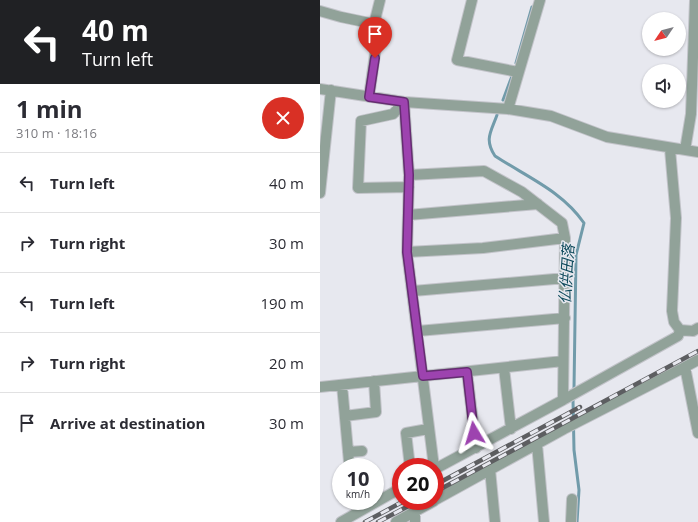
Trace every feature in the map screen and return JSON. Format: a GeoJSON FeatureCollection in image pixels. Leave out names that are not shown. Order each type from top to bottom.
{"type":"FeatureCollection","features":[{"type":"Feature","properties":{"kind":"street"},"geometry":{"type":"LineString","coordinates":[[374,24],[380,0]]}},
{"type":"Feature","properties":{"kind":"street"},"geometry":{"type":"LineString","coordinates":[[472,0],[457,60],[518,72]]}},
{"type":"Feature","properties":{"kind":"street"},"geometry":{"type":"LineString","coordinates":[[508,109],[540,0]]}},
{"type":"Feature","properties":{"kind":"street"},"geometry":{"type":"LineString","coordinates":[[685,150],[691,114],[695,0]]}},
{"type":"Feature","properties":{"kind":"street"},"geometry":{"type":"LineString","coordinates":[[320,10],[341,17],[379,25],[369,97]]}},
{"type":"Feature","properties":{"kind":"street"},"geometry":{"type":"LineString","coordinates":[[320,89],[404,102],[508,109],[551,116],[607,137],[670,149],[698,152]]}},
{"type":"Feature","properties":{"kind":"street"},"geometry":{"type":"LineString","coordinates":[[320,193],[331,90]]}},
{"type":"Feature","properties":{"kind":"street"},"geometry":{"type":"LineString","coordinates":[[404,102],[409,175],[407,252],[418,331],[432,458]]}},
{"type":"Feature","properties":{"kind":"street"},"geometry":{"type":"LineString","coordinates":[[404,102],[393,114],[361,121],[358,188],[409,187]]}},
{"type":"Feature","properties":{"kind":"street"},"geometry":{"type":"LineString","coordinates":[[670,149],[676,218],[672,311],[674,322],[680,330],[693,331],[698,328]]}},
{"type":"Feature","properties":{"kind":"street"},"geometry":{"type":"LineString","coordinates":[[409,175],[484,171],[522,192],[562,223],[565,238],[566,278],[563,400]]}},
{"type":"Feature","properties":{"kind":"street"},"geometry":{"type":"LineString","coordinates":[[408,215],[538,204]]}},
{"type":"Feature","properties":{"kind":"street"},"geometry":{"type":"LineString","coordinates":[[407,252],[483,248],[565,238]]}},
{"type":"Feature","properties":{"kind":"street"},"geometry":{"type":"LineString","coordinates":[[413,291],[566,278]]}},
{"type":"Feature","properties":{"kind":"street"},"geometry":{"type":"LineString","coordinates":[[418,331],[565,318]]}},
{"type":"Feature","properties":{"kind":"street"},"geometry":{"type":"LineString","coordinates":[[444,463],[511,429],[678,336],[680,330]]}},
{"type":"Feature","properties":{"kind":"street"},"geometry":{"type":"LineString","coordinates":[[444,495],[490,469],[698,360]]}},
{"type":"Feature","properties":{"kind":"street"},"geometry":{"type":"LineString","coordinates":[[320,387],[563,361]]}},
{"type":"Feature","properties":{"kind":"street"},"geometry":{"type":"LineString","coordinates":[[685,367],[698,433]]}},
{"type":"Feature","properties":{"kind":"street"},"geometry":{"type":"LineString","coordinates":[[504,368],[511,429]]}},
{"type":"Feature","properties":{"kind":"street"},"geometry":{"type":"LineString","coordinates":[[467,372],[476,448]]}},
{"type":"Feature","properties":{"kind":"street"},"geometry":{"type":"LineString","coordinates":[[345,416],[376,412],[374,382]]}},
{"type":"Feature","properties":{"kind":"street"},"geometry":{"type":"LineString","coordinates":[[342,385],[349,457],[362,451]]}},
{"type":"Feature","properties":{"kind":"street"},"geometry":{"type":"LineString","coordinates":[[409,458],[406,433],[428,429]]}},
{"type":"Feature","properties":{"kind":"street"},"geometry":{"type":"LineString","coordinates":[[537,444],[544,522]]}},
{"type":"Feature","properties":{"kind":"street"},"geometry":{"type":"LineString","coordinates":[[490,469],[495,522]]}},
{"type":"Feature","properties":{"kind":"street"},"geometry":{"type":"LineString","coordinates":[[341,522],[392,493]]}},
{"type":"Feature","properties":{"kind":"street"},"geometry":{"type":"LineString","coordinates":[[571,522],[572,499]]}},
{"type":"Feature","properties":{"kind":"street"},"geometry":{"type":"LineString","coordinates":[[396,522],[415,517],[423,510]]}},
{"type":"Feature","properties":{"kind":"waterway","name":"仏供田落"},"geometry":{"type":"LineString","coordinates":[[516,63],[532,7]]}},
{"type":"Feature","properties":{"kind":"waterway","name":"仏供田落"},"geometry":{"type":"LineString","coordinates":[[503,100],[512,76]]}},
{"type":"Feature","properties":{"kind":"waterway","name":"仏供田落"},"geometry":{"type":"LineString","coordinates":[[497,115],[489,140],[495,156],[555,193],[584,223],[576,255],[574,388]]}},
{"type":"Feature","properties":{"kind":"waterway","name":"仏供田落"},"geometry":{"type":"LineString","coordinates":[[573,400],[574,450],[579,490],[577,522]]}},
{"type":"Feature","properties":{"kind":"railway"},"geometry":{"type":"LineString","coordinates":[[444,487],[698,351]]}},
{"type":"Feature","properties":{"kind":"railway"},"geometry":{"type":"LineString","coordinates":[[444,480],[580,407]]}},
{"type":"Feature","properties":{"kind":"railway"},"geometry":{"type":"LineString","coordinates":[[365,522],[392,507]]}},
{"type":"Feature","properties":{"kind":"railway"},"geometry":{"type":"LineString","coordinates":[[378,522],[401,510]]}},
{"type":"Feature","properties":{"kind":"route"},"geometry":{"type":"LineString","coordinates":[[375,58],[369,97],[404,102],[409,175],[407,252],[423,376],[467,372],[474,433]]}}]}
